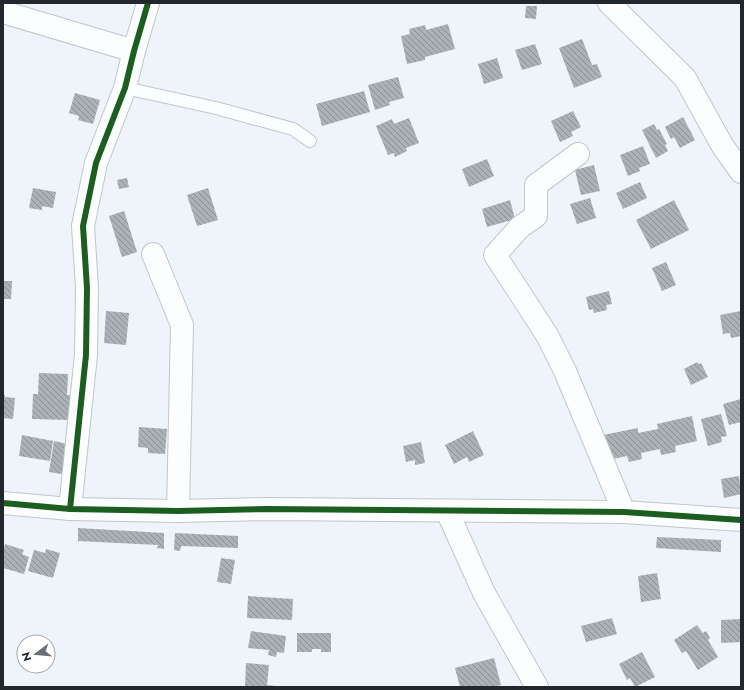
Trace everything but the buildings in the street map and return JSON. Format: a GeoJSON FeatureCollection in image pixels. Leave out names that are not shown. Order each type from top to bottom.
{"type":"FeatureCollection","features":[{"type":"Feature","properties":{"kind":"street"},"geometry":{"type":"LineString","coordinates":[[70,509],[86,355],[87,288],[83,226],[96,163],[125,88],[148,3]]}},
{"type":"Feature","properties":{"kind":"street"},"geometry":{"type":"LineString","coordinates":[[609,3],[685,78],[722,145],[741,172]]}},
{"type":"Feature","properties":{"kind":"street"},"geometry":{"type":"LineString","coordinates":[[3,12],[134,51]]}},
{"type":"Feature","properties":{"kind":"street"},"geometry":{"type":"LineString","coordinates":[[578,154],[536,185],[536,216],[520,227],[495,255],[551,343],[565,371],[624,512]]}},
{"type":"Feature","properties":{"kind":"street"},"geometry":{"type":"LineString","coordinates":[[153,254],[182,325],[178,511]]}},
{"type":"Feature","properties":{"kind":"street"},"geometry":{"type":"LineString","coordinates":[[3,503],[70,509],[178,511],[267,509],[624,512],[741,520]]}},
{"type":"Feature","properties":{"kind":"street"},"geometry":{"type":"LineString","coordinates":[[447,511],[484,593],[537,687]]}},
{"type":"Feature","properties":{"kind":"lane"},"geometry":{"type":"LineString","coordinates":[[125,88],[216,108],[293,129],[310,141]]}},
{"type":"Feature","properties":{"kind":"cycle path"},"geometry":{"type":"LineString","coordinates":[[70,509],[86,355],[87,288],[83,226],[96,163],[125,88],[148,3]]}},
{"type":"Feature","properties":{"kind":"cycle path"},"geometry":{"type":"LineString","coordinates":[[3,503],[70,509],[178,511],[267,509],[624,512],[741,520]]}}]}
